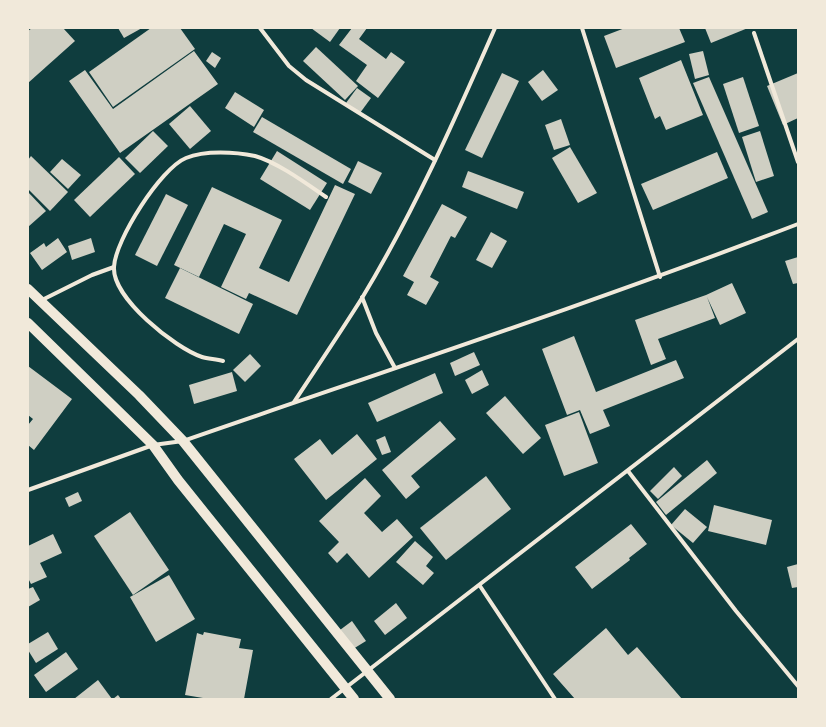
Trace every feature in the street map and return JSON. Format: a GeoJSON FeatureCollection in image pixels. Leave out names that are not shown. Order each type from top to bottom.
{"type":"FeatureCollection","features":[{"type":"Feature","properties":{"kind":"main road"},"geometry":{"type":"LineString","coordinates":[[28,289],[139,395],[183,441],[390,699]]}},
{"type":"Feature","properties":{"kind":"main road"},"geometry":{"type":"LineString","coordinates":[[28,322],[152,445],[178,480],[354,699]]}},
{"type":"Feature","properties":{"kind":"street"},"geometry":{"type":"LineString","coordinates":[[260,28],[285,61],[306,80],[435,160]]}},
{"type":"Feature","properties":{"kind":"street"},"geometry":{"type":"LineString","coordinates":[[294,402],[362,297],[435,160],[495,28]]}},
{"type":"Feature","properties":{"kind":"street"},"geometry":{"type":"LineString","coordinates":[[582,28],[660,277]]}},
{"type":"Feature","properties":{"kind":"street"},"geometry":{"type":"LineString","coordinates":[[754,33],[798,162]]}},
{"type":"Feature","properties":{"kind":"street"},"geometry":{"type":"LineString","coordinates":[[223,361],[202,357],[178,345],[159,331],[127,298],[119,283],[114,267],[117,254],[133,219],[147,195],[170,169],[186,158],[212,153],[232,153],[257,157],[285,170],[326,196]]}},
{"type":"Feature","properties":{"kind":"street"},"geometry":{"type":"LineString","coordinates":[[28,490],[152,445],[183,441],[660,277],[798,224]]}},
{"type":"Feature","properties":{"kind":"street"},"geometry":{"type":"LineString","coordinates":[[40,301],[92,275],[114,267]]}},
{"type":"Feature","properties":{"kind":"street"},"geometry":{"type":"LineString","coordinates":[[362,297],[376,332],[395,368]]}},
{"type":"Feature","properties":{"kind":"street"},"geometry":{"type":"LineString","coordinates":[[331,699],[367,670],[480,586],[798,339]]}},
{"type":"Feature","properties":{"kind":"street"},"geometry":{"type":"LineString","coordinates":[[628,471],[736,611],[798,686]]}},
{"type":"Feature","properties":{"kind":"street"},"geometry":{"type":"LineString","coordinates":[[480,586],[555,699]]}},
{"type":"Feature","properties":{"kind":"building"},"geometry":{"type":"Polygon","coordinates":[[[32,28],[63,28],[75,41],[28,83],[28,31],[32,28]]]}},
{"type":"Feature","properties":{"kind":"building"},"geometry":{"type":"Polygon","coordinates":[[[118,28],[142,28],[124,38],[118,28]]]}},
{"type":"Feature","properties":{"kind":"building"},"geometry":{"type":"Polygon","coordinates":[[[151,28],[180,28],[195,49],[113,107],[89,72],[151,28]]]}},
{"type":"Feature","properties":{"kind":"building"},"geometry":{"type":"Polygon","coordinates":[[[311,28],[340,28],[330,42],[311,28]]]}},
{"type":"Feature","properties":{"kind":"building"},"geometry":{"type":"Polygon","coordinates":[[[352,28],[367,28],[359,39],[386,59],[391,52],[405,62],[378,98],[356,81],[367,65],[339,45],[352,28]]]}},
{"type":"Feature","properties":{"kind":"building"},"geometry":{"type":"Polygon","coordinates":[[[625,28],[679,28],[685,42],[616,68],[604,36],[625,28]]]}},
{"type":"Feature","properties":{"kind":"building"},"geometry":{"type":"Polygon","coordinates":[[[705,28],[748,28],[711,43],[705,28]]]}},
{"type":"Feature","properties":{"kind":"building"},"geometry":{"type":"Polygon","coordinates":[[[316,47],[358,86],[345,100],[303,61],[316,47]]]}},
{"type":"Feature","properties":{"kind":"building"},"geometry":{"type":"Polygon","coordinates":[[[194,51],[218,84],[120,153],[69,81],[85,70],[113,109],[194,51]]]}},
{"type":"Feature","properties":{"kind":"building"},"geometry":{"type":"Polygon","coordinates":[[[703,51],[709,75],[695,79],[689,54],[703,51]]]}},
{"type":"Feature","properties":{"kind":"building"},"geometry":{"type":"Polygon","coordinates":[[[212,52],[221,58],[215,68],[206,61],[212,52]]]}},
{"type":"Feature","properties":{"kind":"building"},"geometry":{"type":"Polygon","coordinates":[[[681,60],[703,115],[666,130],[660,116],[655,119],[639,78],[681,60]]]}},
{"type":"Feature","properties":{"kind":"building"},"geometry":{"type":"Polygon","coordinates":[[[543,70],[558,90],[542,101],[528,82],[543,70]]]}},
{"type":"Feature","properties":{"kind":"building"},"geometry":{"type":"Polygon","coordinates":[[[502,73],[519,81],[482,158],[465,150],[502,73]]]}},
{"type":"Feature","properties":{"kind":"building"},"geometry":{"type":"Polygon","coordinates":[[[798,73],[798,118],[783,125],[767,86],[798,73]]]}},
{"type":"Feature","properties":{"kind":"building"},"geometry":{"type":"Polygon","coordinates":[[[709,77],[768,212],[752,219],[693,83],[709,77]]]}},
{"type":"Feature","properties":{"kind":"building"},"geometry":{"type":"Polygon","coordinates":[[[743,77],[759,126],[739,133],[723,84],[743,77]]]}},
{"type":"Feature","properties":{"kind":"building"},"geometry":{"type":"Polygon","coordinates":[[[357,88],[371,98],[360,113],[346,103],[357,88]]]}},
{"type":"Feature","properties":{"kind":"building"},"geometry":{"type":"Polygon","coordinates":[[[235,92],[264,110],[254,127],[225,108],[235,92]]]}},
{"type":"Feature","properties":{"kind":"building"},"geometry":{"type":"Polygon","coordinates":[[[190,106],[211,131],[190,149],[169,124],[190,106]]]}},
{"type":"Feature","properties":{"kind":"building"},"geometry":{"type":"Polygon","coordinates":[[[262,117],[351,169],[343,184],[253,132],[262,117]]]}},
{"type":"Feature","properties":{"kind":"building"},"geometry":{"type":"Polygon","coordinates":[[[561,119],[570,145],[554,150],[545,125],[561,119]]]}},
{"type":"Feature","properties":{"kind":"building"},"geometry":{"type":"Polygon","coordinates":[[[153,131],[168,146],[140,173],[125,158],[153,131]]]}},
{"type":"Feature","properties":{"kind":"building"},"geometry":{"type":"Polygon","coordinates":[[[760,131],[774,176],[756,182],[742,137],[760,131]]]}},
{"type":"Feature","properties":{"kind":"building"},"geometry":{"type":"Polygon","coordinates":[[[570,147],[597,193],[578,203],[552,158],[570,147]]]}},
{"type":"Feature","properties":{"kind":"building"},"geometry":{"type":"Polygon","coordinates":[[[277,151],[327,183],[310,210],[260,179],[277,151]]]}},
{"type":"Feature","properties":{"kind":"building"},"geometry":{"type":"Polygon","coordinates":[[[717,152],[728,178],[653,210],[641,184],[717,152]]]}},
{"type":"Feature","properties":{"kind":"building"},"geometry":{"type":"Polygon","coordinates":[[[31,156],[68,192],[50,211],[28,189],[28,160],[31,156]]]}},
{"type":"Feature","properties":{"kind":"building"},"geometry":{"type":"Polygon","coordinates":[[[119,157],[135,174],[90,217],[74,200],[119,157]]]}},
{"type":"Feature","properties":{"kind":"building"},"geometry":{"type":"Polygon","coordinates":[[[62,159],[81,175],[68,189],[50,172],[62,159]]]}},
{"type":"Feature","properties":{"kind":"building"},"geometry":{"type":"Polygon","coordinates":[[[358,161],[382,173],[371,194],[348,182],[358,161]]]}},
{"type":"Feature","properties":{"kind":"building"},"geometry":{"type":"Polygon","coordinates":[[[468,171],[524,192],[517,209],[462,187],[468,171]]]}},
{"type":"Feature","properties":{"kind":"building"},"geometry":{"type":"Polygon","coordinates":[[[335,185],[355,194],[297,315],[249,293],[246,299],[221,287],[246,234],[224,224],[199,277],[174,265],[212,187],[282,220],[259,268],[289,282],[335,185]]]}},
{"type":"Feature","properties":{"kind":"building"},"geometry":{"type":"Polygon","coordinates":[[[28,192],[46,211],[28,227],[28,192]]]}},
{"type":"Feature","properties":{"kind":"building"},"geometry":{"type":"Polygon","coordinates":[[[166,194],[188,205],[157,266],[135,255],[166,194]]]}},
{"type":"Feature","properties":{"kind":"building"},"geometry":{"type":"Polygon","coordinates":[[[442,204],[467,217],[455,238],[451,236],[430,277],[439,282],[426,305],[407,295],[414,282],[403,276],[442,204]]]}},
{"type":"Feature","properties":{"kind":"building"},"geometry":{"type":"Polygon","coordinates":[[[491,232],[507,241],[492,268],[476,260],[491,232]]]}},
{"type":"Feature","properties":{"kind":"building"},"geometry":{"type":"Polygon","coordinates":[[[58,238],[67,252],[42,270],[30,253],[44,243],[46,247],[58,238]]]}},
{"type":"Feature","properties":{"kind":"building"},"geometry":{"type":"Polygon","coordinates":[[[91,238],[95,252],[72,260],[68,246],[91,238]]]}},
{"type":"Feature","properties":{"kind":"building"},"geometry":{"type":"Polygon","coordinates":[[[798,257],[798,283],[793,284],[785,261],[798,257]]]}},
{"type":"Feature","properties":{"kind":"building"},"geometry":{"type":"Polygon","coordinates":[[[180,268],[253,304],[239,334],[165,298],[180,268]]]}},
{"type":"Feature","properties":{"kind":"building"},"geometry":{"type":"Polygon","coordinates":[[[732,283],[746,313],[720,325],[707,297],[715,318],[658,339],[666,359],[651,365],[635,320],[706,295],[732,283]]]}},
{"type":"Feature","properties":{"kind":"building"},"geometry":{"type":"Polygon","coordinates":[[[574,336],[596,392],[676,360],[684,378],[603,410],[610,426],[590,434],[580,410],[567,415],[542,349],[574,336]]]}},
{"type":"Feature","properties":{"kind":"building"},"geometry":{"type":"Polygon","coordinates":[[[474,352],[480,365],[455,376],[450,363],[474,352]]]}},
{"type":"Feature","properties":{"kind":"building"},"geometry":{"type":"Polygon","coordinates":[[[250,354],[261,366],[245,382],[233,370],[250,354]]]}},
{"type":"Feature","properties":{"kind":"building"},"geometry":{"type":"Polygon","coordinates":[[[28,366],[72,399],[34,450],[28,445],[28,425],[33,419],[28,415],[28,366]]]}},
{"type":"Feature","properties":{"kind":"building"},"geometry":{"type":"Polygon","coordinates":[[[482,370],[489,385],[472,394],[465,380],[482,370]]]}},
{"type":"Feature","properties":{"kind":"building"},"geometry":{"type":"Polygon","coordinates":[[[232,372],[237,391],[194,404],[189,385],[232,372]]]}},
{"type":"Feature","properties":{"kind":"building"},"geometry":{"type":"Polygon","coordinates":[[[435,373],[443,393],[377,422],[368,403],[435,373]]]}},
{"type":"Feature","properties":{"kind":"building"},"geometry":{"type":"Polygon","coordinates":[[[505,396],[541,438],[523,454],[486,413],[505,396]]]}},
{"type":"Feature","properties":{"kind":"building"},"geometry":{"type":"Polygon","coordinates":[[[579,412],[598,463],[564,476],[545,425],[579,412]]]}},
{"type":"Feature","properties":{"kind":"building"},"geometry":{"type":"Polygon","coordinates":[[[440,421],[456,439],[411,476],[420,487],[406,499],[382,470],[440,421]]]}},
{"type":"Feature","properties":{"kind":"building"},"geometry":{"type":"Polygon","coordinates":[[[357,434],[377,459],[326,500],[294,459],[320,439],[332,455],[357,434]]]}},
{"type":"Feature","properties":{"kind":"building"},"geometry":{"type":"Polygon","coordinates":[[[385,436],[391,452],[382,455],[376,440],[385,436]]]}},
{"type":"Feature","properties":{"kind":"building"},"geometry":{"type":"Polygon","coordinates":[[[707,460],[717,473],[666,515],[656,502],[707,460]]]}},
{"type":"Feature","properties":{"kind":"building"},"geometry":{"type":"Polygon","coordinates":[[[674,467],[682,476],[658,499],[650,491],[674,467]]]}},
{"type":"Feature","properties":{"kind":"building"},"geometry":{"type":"Polygon","coordinates":[[[486,476],[511,509],[446,560],[420,528],[486,476]]]}},
{"type":"Feature","properties":{"kind":"building"},"geometry":{"type":"Polygon","coordinates":[[[365,478],[381,496],[364,513],[382,532],[397,519],[413,537],[369,578],[347,553],[337,563],[328,553],[339,542],[319,521],[365,478]]]}},
{"type":"Feature","properties":{"kind":"building"},"geometry":{"type":"Polygon","coordinates":[[[78,492],[82,501],[69,507],[65,498],[78,492]]]}},
{"type":"Feature","properties":{"kind":"building"},"geometry":{"type":"Polygon","coordinates":[[[714,505],[772,520],[766,545],[708,531],[714,505]]]}},
{"type":"Feature","properties":{"kind":"building"},"geometry":{"type":"Polygon","coordinates":[[[685,509],[707,527],[693,543],[671,525],[685,509]]]}},
{"type":"Feature","properties":{"kind":"building"},"geometry":{"type":"Polygon","coordinates":[[[130,512],[169,570],[133,595],[94,536],[130,512]]]}},
{"type":"Feature","properties":{"kind":"building"},"geometry":{"type":"Polygon","coordinates":[[[631,524],[647,544],[629,558],[630,560],[592,589],[575,567],[631,524]]]}},
{"type":"Feature","properties":{"kind":"building"},"geometry":{"type":"Polygon","coordinates":[[[53,534],[62,553],[40,563],[47,577],[31,584],[28,578],[28,546],[53,534]]]}},
{"type":"Feature","properties":{"kind":"building"},"geometry":{"type":"Polygon","coordinates":[[[415,541],[433,557],[426,566],[434,573],[423,585],[396,562],[415,541]]]}},
{"type":"Feature","properties":{"kind":"building"},"geometry":{"type":"Polygon","coordinates":[[[798,564],[798,587],[792,588],[787,567],[798,564]]]}},
{"type":"Feature","properties":{"kind":"building"},"geometry":{"type":"Polygon","coordinates":[[[169,575],[195,619],[156,642],[130,597],[169,575]]]}},
{"type":"Feature","properties":{"kind":"building"},"geometry":{"type":"Polygon","coordinates":[[[33,587],[40,600],[28,607],[28,589],[33,587]]]}},
{"type":"Feature","properties":{"kind":"building"},"geometry":{"type":"Polygon","coordinates":[[[396,603],[407,618],[385,635],[374,621],[396,603]]]}},
{"type":"Feature","properties":{"kind":"building"},"geometry":{"type":"Polygon","coordinates":[[[352,621],[366,641],[353,649],[340,630],[352,621]]]}},
{"type":"Feature","properties":{"kind":"building"},"geometry":{"type":"Polygon","coordinates":[[[606,628],[628,655],[637,647],[682,699],[575,699],[553,674],[606,628]]]}},
{"type":"Feature","properties":{"kind":"building"},"geometry":{"type":"Polygon","coordinates":[[[48,632],[58,649],[36,663],[28,650],[28,644],[48,632]]]}},
{"type":"Feature","properties":{"kind":"building"},"geometry":{"type":"Polygon","coordinates":[[[204,632],[241,639],[239,648],[253,650],[244,699],[209,699],[185,695],[197,633],[203,635],[204,632]]]}},
{"type":"Feature","properties":{"kind":"building"},"geometry":{"type":"Polygon","coordinates":[[[66,652],[78,669],[46,692],[34,675],[66,652]]]}},
{"type":"Feature","properties":{"kind":"building"},"geometry":{"type":"Polygon","coordinates":[[[98,680],[112,699],[74,699],[98,680]]]}},
{"type":"Feature","properties":{"kind":"building"},"geometry":{"type":"Polygon","coordinates":[[[118,695],[121,699],[113,699],[118,695]]]}}]}
